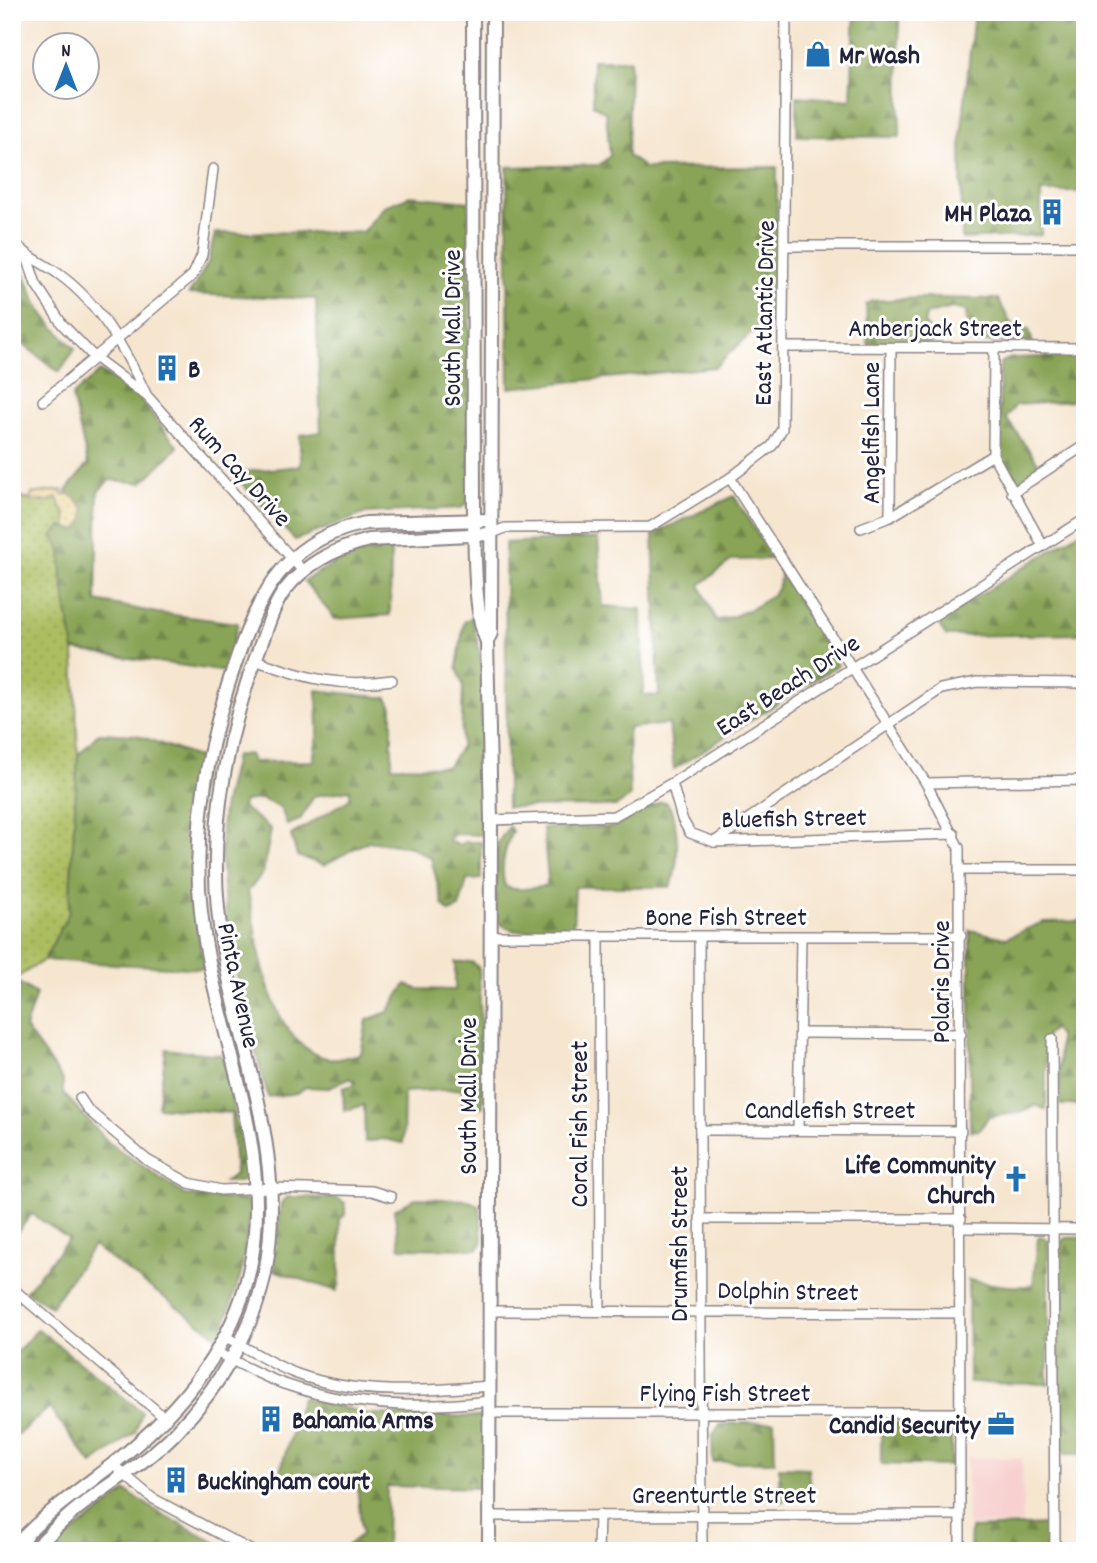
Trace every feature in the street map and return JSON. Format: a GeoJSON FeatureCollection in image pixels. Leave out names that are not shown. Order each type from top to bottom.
{"type":"FeatureCollection","features":[{"type":"Feature","properties":{"kind":"street","name":"South Mall Drive"},"geometry":{"type":"LineString","coordinates":[[473,12],[474,520],[483,633],[487,641],[491,820],[489,1551]]}},
{"type":"Feature","properties":{"kind":"street","name":"South Mall Drive"},"geometry":{"type":"LineString","coordinates":[[487,641],[491,633],[489,438],[493,12]]}},
{"type":"Feature","properties":{"kind":"street","name":"East Atlantic Drive"},"geometry":{"type":"LineString","coordinates":[[490,534],[505,528],[647,528],[730,478],[772,446],[782,429],[785,347],[786,12]]}},
{"type":"Feature","properties":{"kind":"street"},"geometry":{"type":"LineString","coordinates":[[43,401],[75,376],[93,356],[193,275],[202,255],[212,170]]}},
{"type":"Feature","properties":{"kind":"street","name":"Rum Cay Drive"},"geometry":{"type":"LineString","coordinates":[[12,240],[27,257],[60,275],[82,294],[117,339],[148,397]]}},
{"type":"Feature","properties":{"kind":"street"},"geometry":{"type":"LineString","coordinates":[[785,246],[1085,246]]}},
{"type":"Feature","properties":{"kind":"street","name":"Rum Cay Drive"},"geometry":{"type":"LineString","coordinates":[[27,257],[36,284],[62,324],[93,356],[148,397],[303,571]]}},
{"type":"Feature","properties":{"kind":"street","name":"Amberjack Street"},"geometry":{"type":"LineString","coordinates":[[785,347],[1085,348]]}},
{"type":"Feature","properties":{"kind":"street","name":"Angelfish Lane"},"geometry":{"type":"LineString","coordinates":[[890,517],[891,348]]}},
{"type":"Feature","properties":{"kind":"street"},"geometry":{"type":"LineString","coordinates":[[994,349],[993,455],[1043,546]]}},
{"type":"Feature","properties":{"kind":"street"},"geometry":{"type":"LineString","coordinates":[[474,438],[489,438]]}},
{"type":"Feature","properties":{"kind":"street"},"geometry":{"type":"LineString","coordinates":[[1012,493],[1085,445]]}},
{"type":"Feature","properties":{"kind":"street","name":"Angelfish Lane"},"geometry":{"type":"LineString","coordinates":[[861,528],[890,517],[993,455]]}},
{"type":"Feature","properties":{"kind":"street","name":"Polaris Drive"},"geometry":{"type":"LineString","coordinates":[[730,478],[926,783],[959,848],[960,1551]]}},
{"type":"Feature","properties":{"kind":"street","name":"East Beach Drive"},"geometry":{"type":"LineString","coordinates":[[491,820],[614,816],[672,783],[1085,519]]}},
{"type":"Feature","properties":{"kind":"street","name":"East Atlantic Drive"},"geometry":{"type":"LineString","coordinates":[[489,520],[505,528]]}},
{"type":"Feature","properties":{"kind":"street","name":"Pinta Avenue"},"geometry":{"type":"LineString","coordinates":[[18,1548],[62,1502],[112,1465],[166,1419],[226,1337],[249,1272],[257,1188],[239,1087],[201,912],[198,853],[203,788],[222,708],[257,604],[272,579],[292,559],[312,544],[350,526],[366,523],[489,520]]}},
{"type":"Feature","properties":{"kind":"street","name":"Pinta Avenue"},"geometry":{"type":"LineString","coordinates":[[32,1551],[71,1514],[124,1476],[176,1432],[240,1344],[265,1275],[273,1188],[256,1083],[218,909],[216,851],[222,789],[239,712],[255,660],[279,599],[303,571],[339,550],[369,540],[490,534]]}},
{"type":"Feature","properties":{"kind":"street"},"geometry":{"type":"LineString","coordinates":[[255,660],[310,680],[367,684],[392,680]]}},
{"type":"Feature","properties":{"kind":"street"},"geometry":{"type":"LineString","coordinates":[[714,842],[941,689],[961,683],[1085,683]]}},
{"type":"Feature","properties":{"kind":"street"},"geometry":{"type":"LineString","coordinates":[[926,783],[1085,780]]}},
{"type":"Feature","properties":{"kind":"street","name":"Bluefish Street"},"geometry":{"type":"LineString","coordinates":[[672,783],[682,819],[690,833],[714,842],[954,834]]}},
{"type":"Feature","properties":{"kind":"street"},"geometry":{"type":"LineString","coordinates":[[961,870],[1085,870]]}},
{"type":"Feature","properties":{"kind":"street"},"geometry":{"type":"LineString","coordinates":[[201,912],[218,909]]}},
{"type":"Feature","properties":{"kind":"street","name":"Bone Fish Street"},"geometry":{"type":"LineString","coordinates":[[490,936],[961,936]]}},
{"type":"Feature","properties":{"kind":"street","name":"Coral Fish Street"},"geometry":{"type":"LineString","coordinates":[[599,936],[600,1311]]}},
{"type":"Feature","properties":{"kind":"street","name":"Drumfish Street"},"geometry":{"type":"LineString","coordinates":[[699,937],[702,1551]]}},
{"type":"Feature","properties":{"kind":"street"},"geometry":{"type":"LineString","coordinates":[[798,1129],[800,937]]}},
{"type":"Feature","properties":{"kind":"street"},"geometry":{"type":"LineString","coordinates":[[800,1033],[961,1034]]}},
{"type":"Feature","properties":{"kind":"street"},"geometry":{"type":"LineString","coordinates":[[1052,1039],[1055,1551]]}},
{"type":"Feature","properties":{"kind":"street"},"geometry":{"type":"LineString","coordinates":[[80,1098],[88,1110],[115,1135],[148,1160],[189,1183],[221,1190],[273,1188],[372,1191],[391,1197]]}},
{"type":"Feature","properties":{"kind":"street","name":"Candlefish Street"},"geometry":{"type":"LineString","coordinates":[[700,1130],[961,1131]]}},
{"type":"Feature","properties":{"kind":"street"},"geometry":{"type":"LineString","coordinates":[[701,1219],[1085,1229]]}},
{"type":"Feature","properties":{"kind":"street"},"geometry":{"type":"LineString","coordinates":[[12,1288],[166,1419]]}},
{"type":"Feature","properties":{"kind":"street","name":"Dolphin Street"},"geometry":{"type":"LineString","coordinates":[[490,1311],[959,1313]]}},
{"type":"Feature","properties":{"kind":"street"},"geometry":{"type":"LineString","coordinates":[[226,1337],[282,1367],[331,1384],[435,1390],[490,1386]]}},
{"type":"Feature","properties":{"kind":"street","name":"Flying Fish Street"},"geometry":{"type":"LineString","coordinates":[[216,1352],[276,1381],[333,1398],[435,1407],[700,1413],[960,1413]]}},
{"type":"Feature","properties":{"kind":"street"},"geometry":{"type":"LineString","coordinates":[[276,1381],[282,1367]]}},
{"type":"Feature","properties":{"kind":"street"},"geometry":{"type":"LineString","coordinates":[[435,1390],[435,1407]]}},
{"type":"Feature","properties":{"kind":"street"},"geometry":{"type":"LineString","coordinates":[[112,1465],[152,1498],[252,1551]]}},
{"type":"Feature","properties":{"kind":"street"},"geometry":{"type":"LineString","coordinates":[[598,1515],[598,1551]]}},
{"type":"Feature","properties":{"kind":"street","name":"Greenturtle Street"},"geometry":{"type":"LineString","coordinates":[[490,1516],[960,1515]]}},
{"type":"Feature","properties":{"kind":"shaded area"},"geometry":{"type":"Polygon","coordinates":[[[967,1457],[1022,1458],[1023,1523],[967,1525],[967,1457]]]}},
{"type":"Feature","properties":{"kind":"green space"},"geometry":{"type":"Polygon","coordinates":[[[855,12],[899,12],[900,137],[797,136],[797,96],[851,100],[855,12]]]}},
{"type":"Feature","properties":{"kind":"green space"},"geometry":{"type":"Polygon","coordinates":[[[974,12],[1085,12],[1085,236],[1083,192],[1041,192],[1041,235],[962,239],[961,138],[974,12]]]}},
{"type":"Feature","properties":{"kind":"green space"},"geometry":{"type":"Polygon","coordinates":[[[593,60],[630,60],[628,156],[645,168],[777,167],[777,309],[715,367],[509,388],[507,167],[599,165],[610,156],[606,113],[593,105],[593,60]]]}},
{"type":"Feature","properties":{"kind":"green space"},"geometry":{"type":"Polygon","coordinates":[[[410,196],[469,202],[470,501],[461,508],[366,513],[295,540],[232,473],[300,466],[300,435],[321,432],[316,299],[189,294],[208,263],[215,233],[363,232],[384,206],[410,196]]]}},
{"type":"Feature","properties":{"kind":"green space"},"geometry":{"type":"Polygon","coordinates":[[[12,254],[42,312],[75,349],[59,372],[12,336],[12,254]]]}},
{"type":"Feature","properties":{"kind":"green space"},"geometry":{"type":"Polygon","coordinates":[[[920,298],[998,299],[1011,324],[1029,330],[1033,343],[969,342],[966,311],[953,308],[927,314],[924,323],[934,336],[932,343],[868,344],[866,305],[871,301],[920,298]]]}},
{"type":"Feature","properties":{"kind":"green space"},"geometry":{"type":"Polygon","coordinates":[[[1085,356],[1085,400],[1016,405],[1006,418],[1041,467],[1017,483],[1008,481],[999,458],[1000,363],[1011,358],[1085,356]]]}},
{"type":"Feature","properties":{"kind":"green space"},"geometry":{"type":"Polygon","coordinates":[[[100,371],[139,398],[178,447],[142,483],[110,480],[98,491],[96,601],[157,613],[238,623],[226,672],[74,650],[62,578],[61,549],[52,536],[61,527],[77,530],[84,508],[66,491],[88,464],[72,396],[100,371]]]}},
{"type":"Feature","properties":{"kind":"green space"},"geometry":{"type":"Polygon","coordinates":[[[12,496],[36,501],[57,498],[66,515],[67,528],[61,527],[62,578],[74,650],[78,755],[69,913],[44,960],[12,981],[12,496]]]}},
{"type":"Feature","properties":{"kind":"green space"},"geometry":{"type":"Polygon","coordinates":[[[734,496],[773,559],[732,560],[700,585],[716,620],[740,614],[766,600],[777,589],[781,573],[838,665],[674,769],[669,724],[628,728],[630,797],[616,806],[507,807],[505,543],[598,538],[603,606],[642,609],[644,695],[659,696],[653,534],[734,496]]]}},
{"type":"Feature","properties":{"kind":"green space"},"geometry":{"type":"Polygon","coordinates":[[[1085,529],[1085,634],[946,636],[937,622],[1085,529]]]}},
{"type":"Feature","properties":{"kind":"green space"},"geometry":{"type":"Polygon","coordinates":[[[391,548],[390,615],[335,619],[304,581],[345,558],[366,551],[391,548]]]}},
{"type":"Feature","properties":{"kind":"green space"},"geometry":{"type":"Polygon","coordinates":[[[472,617],[482,664],[481,835],[455,834],[448,840],[459,845],[464,842],[481,842],[481,879],[467,880],[459,908],[449,912],[443,905],[431,858],[411,847],[368,841],[324,865],[297,856],[291,835],[350,799],[350,790],[314,796],[300,820],[287,825],[281,808],[262,799],[244,801],[242,807],[271,829],[263,873],[248,891],[269,989],[291,1034],[308,1050],[329,1059],[361,1054],[367,1020],[388,1012],[406,984],[417,989],[455,990],[455,962],[472,962],[479,968],[483,1107],[463,1106],[462,1089],[404,1092],[403,1143],[384,1139],[365,1142],[364,1105],[344,1111],[343,1088],[354,1085],[355,1081],[349,1078],[327,1088],[306,1087],[297,1093],[268,1097],[241,994],[227,924],[221,854],[224,803],[235,756],[249,754],[253,762],[313,761],[318,731],[317,690],[387,698],[392,707],[392,766],[447,767],[461,747],[463,685],[457,667],[464,622],[472,617]]]}},
{"type":"Feature","properties":{"kind":"green space"},"geometry":{"type":"Polygon","coordinates":[[[99,733],[137,735],[205,760],[195,813],[192,864],[195,916],[205,969],[44,960],[69,913],[78,755],[99,733]]]}},
{"type":"Feature","properties":{"kind":"green space"},"geometry":{"type":"Polygon","coordinates":[[[660,802],[666,802],[671,810],[676,831],[676,868],[670,887],[575,887],[573,928],[515,931],[500,924],[495,913],[498,842],[509,827],[512,831],[503,865],[505,886],[535,888],[545,886],[548,878],[543,828],[613,827],[660,802]]]}},
{"type":"Feature","properties":{"kind":"green space"},"geometry":{"type":"Polygon","coordinates":[[[1085,921],[1085,1105],[1060,1105],[1059,1037],[1053,1028],[1046,1036],[1046,1110],[1036,1105],[1023,1112],[988,1117],[980,1130],[970,1131],[970,930],[1006,938],[1043,922],[1085,921]]]}},
{"type":"Feature","properties":{"kind":"green space"},"geometry":{"type":"Polygon","coordinates":[[[13,979],[36,994],[25,1028],[63,1080],[63,1093],[108,1142],[185,1195],[252,1201],[241,1274],[220,1338],[93,1246],[51,1307],[26,1291],[69,1239],[32,1214],[12,1238],[13,979]]]}},
{"type":"Feature","properties":{"kind":"green space"},"geometry":{"type":"Polygon","coordinates":[[[166,1049],[222,1055],[246,1165],[246,1176],[240,1182],[225,1182],[235,1174],[231,1113],[158,1107],[166,1049]]]}},
{"type":"Feature","properties":{"kind":"green space"},"geometry":{"type":"Polygon","coordinates":[[[288,1197],[337,1198],[345,1203],[345,1215],[340,1219],[340,1283],[337,1291],[273,1270],[281,1203],[288,1197]]]}},
{"type":"Feature","properties":{"kind":"green space"},"geometry":{"type":"Polygon","coordinates":[[[416,1198],[467,1200],[480,1206],[482,1243],[478,1249],[400,1248],[394,1210],[416,1198]]]}},
{"type":"Feature","properties":{"kind":"green space"},"geometry":{"type":"Polygon","coordinates":[[[1041,1236],[1048,1240],[1048,1384],[969,1383],[968,1280],[1009,1286],[1033,1285],[1038,1238],[1041,1236]]]}},
{"type":"Feature","properties":{"kind":"green space"},"geometry":{"type":"Polygon","coordinates":[[[1085,1237],[1085,1454],[1066,1454],[1059,1448],[1058,1246],[1065,1238],[1085,1237]]]}},
{"type":"Feature","properties":{"kind":"green space"},"geometry":{"type":"Polygon","coordinates":[[[38,1329],[142,1412],[135,1433],[92,1464],[49,1408],[12,1439],[12,1357],[38,1329]]]}},
{"type":"Feature","properties":{"kind":"green space"},"geometry":{"type":"Polygon","coordinates":[[[302,1397],[368,1414],[485,1417],[484,1488],[387,1486],[386,1551],[340,1551],[362,1534],[356,1475],[279,1475],[302,1397]]]}},
{"type":"Feature","properties":{"kind":"green space"},"geometry":{"type":"Polygon","coordinates":[[[774,1422],[775,1462],[713,1462],[712,1437],[720,1424],[774,1422]]]}},
{"type":"Feature","properties":{"kind":"green space"},"geometry":{"type":"Polygon","coordinates":[[[881,1423],[944,1423],[951,1433],[952,1466],[881,1464],[881,1423]]]}},
{"type":"Feature","properties":{"kind":"green space"},"geometry":{"type":"Polygon","coordinates":[[[779,1467],[808,1468],[811,1500],[791,1498],[780,1502],[779,1467]]]}},
{"type":"Feature","properties":{"kind":"green space"},"geometry":{"type":"Polygon","coordinates":[[[126,1491],[160,1513],[232,1551],[50,1551],[126,1491]]]}},
{"type":"Feature","properties":{"kind":"green space"},"geometry":{"type":"Polygon","coordinates":[[[1048,1525],[1049,1551],[970,1551],[971,1528],[1048,1525]]]}},
{"type":"Feature","properties":{"kind":"sand"},"geometry":{"type":"Polygon","coordinates":[[[62,490],[63,495],[70,494],[84,508],[84,520],[77,530],[67,528],[66,515],[57,498],[30,501],[32,494],[62,490]]]}},
{"type":"Feature","properties":{"kind":"place","name":"Mr Wash"},"geometry":{"type":"Point","coordinates":[818,54]}},
{"type":"Feature","properties":{"kind":"place","name":"MH Plaza"},"geometry":{"type":"Point","coordinates":[1052,212]}},
{"type":"Feature","properties":{"kind":"place","name":"B"},"geometry":{"type":"Point","coordinates":[167,368]}},
{"type":"Feature","properties":{"kind":"place","name":"Life Community Church"},"geometry":{"type":"Point","coordinates":[1016,1179]}},
{"type":"Feature","properties":{"kind":"place","name":"Bahamia Arms"},"geometry":{"type":"Point","coordinates":[271,1419]}},
{"type":"Feature","properties":{"kind":"place","name":"Candid Security"},"geometry":{"type":"Point","coordinates":[1001,1424]}},
{"type":"Feature","properties":{"kind":"place","name":"Buckingham court"},"geometry":{"type":"Point","coordinates":[176,1480]}}]}
